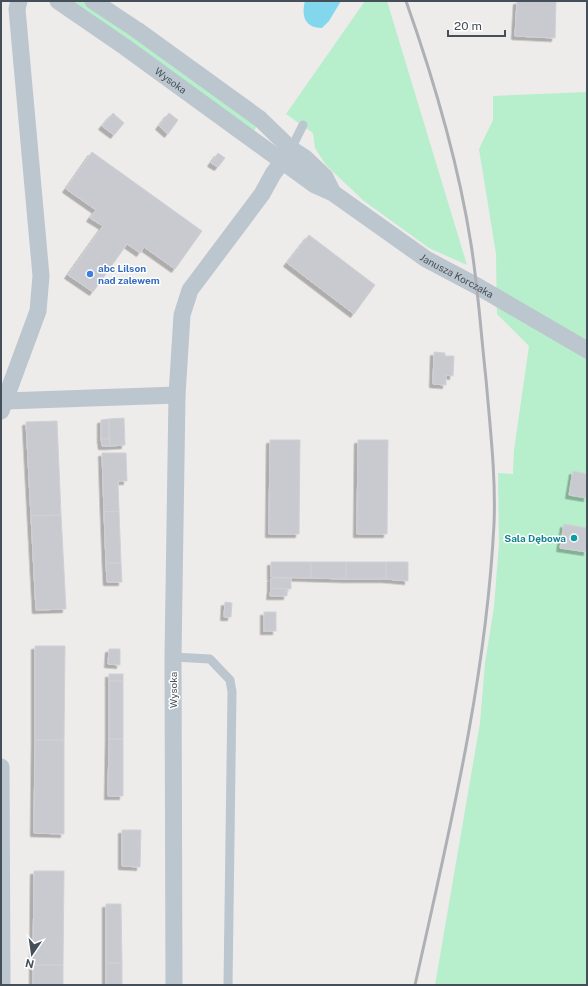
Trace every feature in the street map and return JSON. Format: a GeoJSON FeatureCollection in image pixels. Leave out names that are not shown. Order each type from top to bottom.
{"type":"FeatureCollection","features":[{"type":"Feature","properties":{"kind":"street"},"geometry":{"type":"LineString","coordinates":[[19,1],[18,9],[23,80],[41,276],[38,310],[2,404],[177,395]]}},
{"type":"Feature","properties":{"kind":"street","name":"Wysoka"},"geometry":{"type":"LineString","coordinates":[[58,1],[286,156]]}},
{"type":"Feature","properties":{"kind":"street","name":"Wysoka"},"geometry":{"type":"LineString","coordinates":[[93,1],[260,119],[286,156]]}},
{"type":"Feature","properties":{"kind":"street","name":"Wysoka"},"geometry":{"type":"LineString","coordinates":[[174,985],[173,657],[177,395],[182,315],[190,290],[262,194],[286,156]]}},
{"type":"Feature","properties":{"kind":"street","name":"Janusza Korczaka"},"geometry":{"type":"LineString","coordinates":[[286,156],[305,158],[325,177],[333,193],[426,259],[477,286],[587,350]]}},
{"type":"Feature","properties":{"kind":"street"},"geometry":{"type":"LineString","coordinates":[[1,767],[2,985]]}},
{"type":"Feature","properties":{"kind":"lane"},"geometry":{"type":"LineString","coordinates":[[286,156],[303,125]]}},
{"type":"Feature","properties":{"kind":"lane"},"geometry":{"type":"LineString","coordinates":[[173,657],[210,659],[230,680],[228,985]]}},
{"type":"Feature","properties":{"kind":"green space"},"geometry":{"type":"Polygon","coordinates":[[[66,1],[87,1],[257,126],[254,131],[66,1]]]}},
{"type":"Feature","properties":{"kind":"green space"},"geometry":{"type":"Polygon","coordinates":[[[365,1],[387,1],[467,265],[429,248],[364,201],[326,165],[315,148],[313,133],[286,114],[365,1]]]}},
{"type":"Feature","properties":{"kind":"green space"},"geometry":{"type":"Polygon","coordinates":[[[587,92],[587,985],[435,985],[480,723],[485,663],[494,607],[499,543],[498,473],[513,474],[514,450],[529,346],[497,314],[496,254],[479,149],[493,120],[493,96],[587,92]]]}},
{"type":"Feature","properties":{"kind":"water"},"geometry":{"type":"Polygon","coordinates":[[[305,1],[341,1],[329,21],[322,28],[312,26],[306,20],[304,16],[305,1]]]}},
{"type":"Feature","properties":{"kind":"building"},"geometry":{"type":"Polygon","coordinates":[[[517,1],[556,1],[555,38],[515,36],[517,1]]]}},
{"type":"Feature","properties":{"kind":"building"},"geometry":{"type":"Polygon","coordinates":[[[113,113],[124,123],[114,135],[102,126],[113,113]]]}},
{"type":"Feature","properties":{"kind":"building"},"geometry":{"type":"Polygon","coordinates":[[[169,113],[178,120],[168,134],[159,126],[169,113]]]}},
{"type":"Feature","properties":{"kind":"building"},"geometry":{"type":"Polygon","coordinates":[[[92,152],[202,231],[175,269],[144,247],[140,253],[127,244],[93,292],[68,275],[103,226],[90,218],[96,210],[66,189],[92,152]]]}},
{"type":"Feature","properties":{"kind":"building"},"geometry":{"type":"Polygon","coordinates":[[[218,153],[225,158],[218,167],[211,163],[218,153]]]}},
{"type":"Feature","properties":{"kind":"building"},"geometry":{"type":"Polygon","coordinates":[[[309,235],[375,285],[354,314],[287,263],[309,235]]]}},
{"type":"Feature","properties":{"kind":"building"},"geometry":{"type":"Polygon","coordinates":[[[434,352],[445,353],[445,356],[454,356],[453,376],[446,375],[446,385],[433,384],[434,352]]]}},
{"type":"Feature","properties":{"kind":"building"},"geometry":{"type":"Polygon","coordinates":[[[124,418],[125,445],[110,446],[109,419],[124,418]]]}},
{"type":"Feature","properties":{"kind":"building"},"geometry":{"type":"Polygon","coordinates":[[[109,419],[109,439],[101,439],[101,420],[109,419]]]}},
{"type":"Feature","properties":{"kind":"building"},"geometry":{"type":"Polygon","coordinates":[[[57,421],[61,515],[31,516],[26,422],[57,421]]]}},
{"type":"Feature","properties":{"kind":"building"},"geometry":{"type":"Polygon","coordinates":[[[101,439],[109,439],[110,446],[102,446],[101,439]]]}},
{"type":"Feature","properties":{"kind":"building"},"geometry":{"type":"Polygon","coordinates":[[[270,440],[300,440],[299,534],[269,534],[270,440]]]}},
{"type":"Feature","properties":{"kind":"building"},"geometry":{"type":"Polygon","coordinates":[[[358,440],[388,440],[387,534],[357,534],[358,440]]]}},
{"type":"Feature","properties":{"kind":"building"},"geometry":{"type":"Polygon","coordinates":[[[102,453],[126,453],[127,481],[118,481],[119,511],[104,512],[102,453]]]}},
{"type":"Feature","properties":{"kind":"building"},"geometry":{"type":"Polygon","coordinates":[[[573,471],[587,474],[587,498],[569,495],[573,471]]]}},
{"type":"Feature","properties":{"kind":"building"},"geometry":{"type":"Polygon","coordinates":[[[119,511],[121,563],[106,563],[104,512],[119,511]]]}},
{"type":"Feature","properties":{"kind":"building"},"geometry":{"type":"Polygon","coordinates":[[[61,515],[66,609],[36,610],[31,516],[61,515]]]}},
{"type":"Feature","properties":{"kind":"building","name":"Sala Dębowa"},"geometry":{"type":"Polygon","coordinates":[[[564,524],[587,528],[587,552],[560,548],[564,524]]]}},
{"type":"Feature","properties":{"kind":"building"},"geometry":{"type":"Polygon","coordinates":[[[271,562],[311,562],[311,578],[271,577],[271,562]]]}},
{"type":"Feature","properties":{"kind":"building"},"geometry":{"type":"Polygon","coordinates":[[[311,562],[346,562],[346,579],[311,578],[311,562]]]}},
{"type":"Feature","properties":{"kind":"building"},"geometry":{"type":"Polygon","coordinates":[[[346,562],[386,562],[386,579],[346,579],[346,562]]]}},
{"type":"Feature","properties":{"kind":"building"},"geometry":{"type":"Polygon","coordinates":[[[386,562],[408,562],[408,581],[386,579],[386,562]]]}},
{"type":"Feature","properties":{"kind":"building"},"geometry":{"type":"Polygon","coordinates":[[[106,563],[121,563],[122,582],[107,582],[106,563]]]}},
{"type":"Feature","properties":{"kind":"building"},"geometry":{"type":"Polygon","coordinates":[[[271,578],[291,578],[291,589],[271,588],[271,578]]]}},
{"type":"Feature","properties":{"kind":"building"},"geometry":{"type":"Polygon","coordinates":[[[271,588],[287,589],[287,596],[270,596],[271,588]]]}},
{"type":"Feature","properties":{"kind":"building"},"geometry":{"type":"Polygon","coordinates":[[[225,602],[232,603],[231,617],[224,617],[225,602]]]}},
{"type":"Feature","properties":{"kind":"building"},"geometry":{"type":"Polygon","coordinates":[[[264,612],[276,612],[276,631],[264,631],[264,612]]]}},
{"type":"Feature","properties":{"kind":"building"},"geometry":{"type":"Polygon","coordinates":[[[35,646],[65,646],[64,740],[35,740],[35,646]]]}},
{"type":"Feature","properties":{"kind":"building"},"geometry":{"type":"Polygon","coordinates":[[[109,649],[120,649],[120,665],[108,664],[109,649]]]}},
{"type":"Feature","properties":{"kind":"building"},"geometry":{"type":"Polygon","coordinates":[[[109,674],[123,674],[123,681],[109,681],[109,674]]]}},
{"type":"Feature","properties":{"kind":"building"},"geometry":{"type":"Polygon","coordinates":[[[109,681],[123,681],[123,739],[109,739],[109,681]]]}},
{"type":"Feature","properties":{"kind":"building"},"geometry":{"type":"Polygon","coordinates":[[[109,739],[123,739],[123,796],[108,796],[109,739]]]}},
{"type":"Feature","properties":{"kind":"building"},"geometry":{"type":"Polygon","coordinates":[[[35,740],[64,740],[64,834],[34,833],[35,740]]]}},
{"type":"Feature","properties":{"kind":"building"},"geometry":{"type":"Polygon","coordinates":[[[122,830],[141,830],[140,867],[122,866],[122,830]]]}},
{"type":"Feature","properties":{"kind":"building"},"geometry":{"type":"Polygon","coordinates":[[[34,871],[64,871],[63,965],[33,965],[34,871]]]}},
{"type":"Feature","properties":{"kind":"building"},"geometry":{"type":"Polygon","coordinates":[[[106,904],[121,904],[122,963],[106,963],[106,904]]]}},
{"type":"Feature","properties":{"kind":"building"},"geometry":{"type":"Polygon","coordinates":[[[106,963],[122,963],[122,985],[106,985],[106,963]]]}},
{"type":"Feature","properties":{"kind":"building"},"geometry":{"type":"Polygon","coordinates":[[[33,965],[63,965],[63,985],[33,985],[33,965]]]}},
{"type":"Feature","properties":{"kind":"railway"},"geometry":{"type":"LineString","coordinates":[[406,1],[444,121],[466,213],[476,277],[486,379],[494,488],[494,524],[490,583],[474,699],[453,813],[415,985]]}},
{"type":"Feature","properties":{"kind":"place","name":"abc Lilson nad zalewem"},"geometry":{"type":"Point","coordinates":[90,274]}},
{"type":"Feature","properties":{"kind":"place","name":"Sala Dębowa"},"geometry":{"type":"Point","coordinates":[574,538]}}]}
